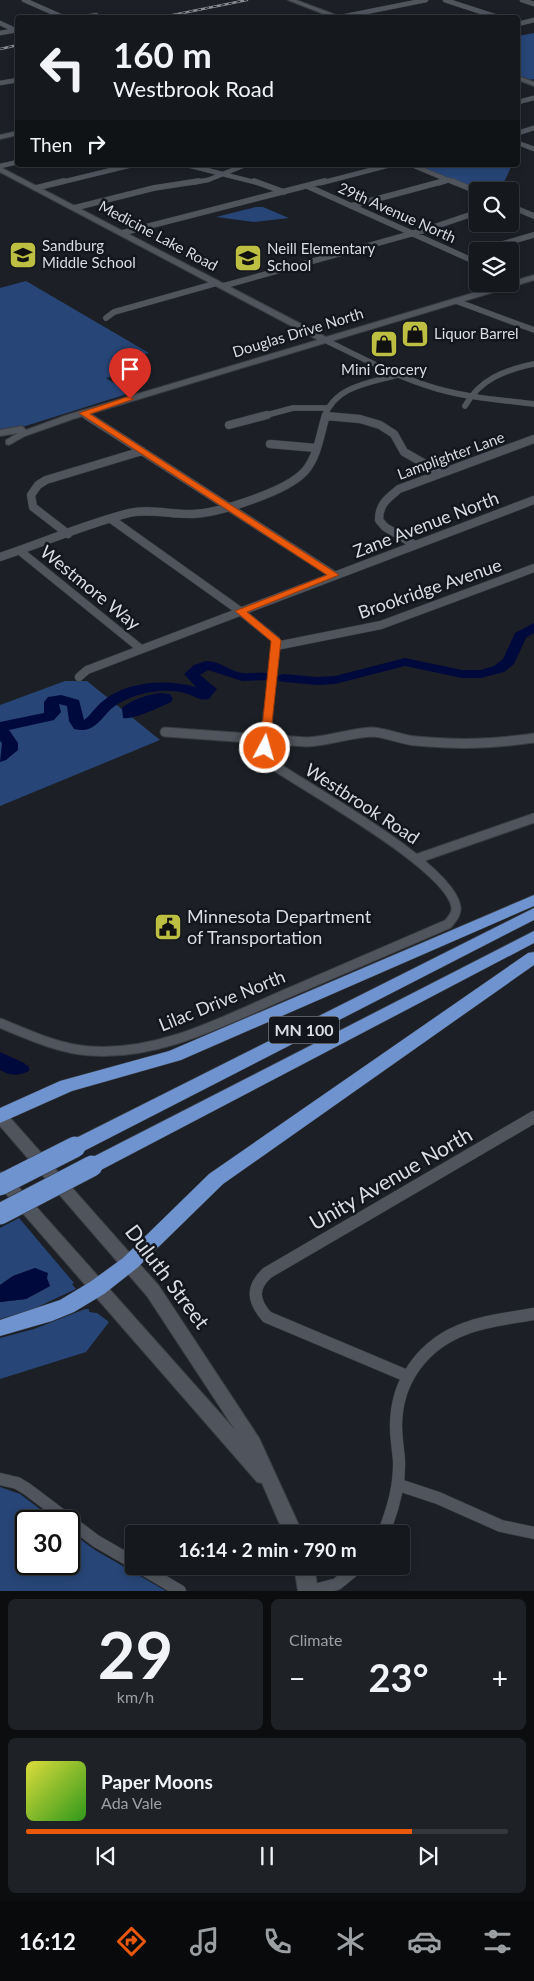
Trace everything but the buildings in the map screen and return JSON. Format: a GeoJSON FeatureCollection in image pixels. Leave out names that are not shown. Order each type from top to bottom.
{"type":"FeatureCollection","features":[{"type":"Feature","properties":{"kind":"highway"},"geometry":{"type":"LineString","coordinates":[[0,1116],[66,1086],[175,1056],[534,900]]}},
{"type":"Feature","properties":{"kind":"highway","name":"MN 100"},"geometry":{"type":"LineString","coordinates":[[0,1185],[534,913]]}},
{"type":"Feature","properties":{"kind":"highway","name":"MN 100"},"geometry":{"type":"LineString","coordinates":[[0,1214],[534,936]]}},
{"type":"Feature","properties":{"kind":"highway"},"geometry":{"type":"LineString","coordinates":[[0,1328],[24,1322],[67,1306],[98,1288],[130,1263],[216,1178],[534,957]]}},
{"type":"Feature","properties":{"kind":"street"},"geometry":{"type":"LineString","coordinates":[[24,0],[34,2],[58,15]]}},
{"type":"Feature","properties":{"kind":"street"},"geometry":{"type":"LineString","coordinates":[[291,0],[335,15]]}},
{"type":"Feature","properties":{"kind":"street"},"geometry":{"type":"LineString","coordinates":[[351,15],[426,0]]}},
{"type":"Feature","properties":{"kind":"street"},"geometry":{"type":"LineString","coordinates":[[445,0],[491,15]]}},
{"type":"Feature","properties":{"kind":"street"},"geometry":{"type":"LineString","coordinates":[[522,0],[534,4]]}},
{"type":"Feature","properties":{"kind":"street"},"geometry":{"type":"LineString","coordinates":[[520,23],[534,20]]}},
{"type":"Feature","properties":{"kind":"street"},"geometry":{"type":"LineString","coordinates":[[0,23],[15,29]]}},
{"type":"Feature","properties":{"kind":"street"},"geometry":{"type":"LineString","coordinates":[[0,33],[15,30]]}},
{"type":"Feature","properties":{"kind":"street"},"geometry":{"type":"LineString","coordinates":[[520,79],[534,84]]}},
{"type":"Feature","properties":{"kind":"street"},"geometry":{"type":"LineString","coordinates":[[0,83],[15,80]]}},
{"type":"Feature","properties":{"kind":"street"},"geometry":{"type":"LineString","coordinates":[[520,102],[534,98]]}},
{"type":"Feature","properties":{"kind":"street"},"geometry":{"type":"LineString","coordinates":[[520,132],[534,128]]}},
{"type":"Feature","properties":{"kind":"street"},"geometry":{"type":"LineString","coordinates":[[0,137],[15,134]]}},
{"type":"Feature","properties":{"kind":"street"},"geometry":{"type":"LineString","coordinates":[[520,144],[534,149]]}},
{"type":"Feature","properties":{"kind":"street"},"geometry":{"type":"LineString","coordinates":[[0,167],[15,163]]}},
{"type":"Feature","properties":{"kind":"street","name":"Medicine Lake Road"},"geometry":{"type":"LineString","coordinates":[[0,167],[36,188],[325,340],[397,375],[440,390],[469,396],[534,404]]}},
{"type":"Feature","properties":{"kind":"street"},"geometry":{"type":"LineString","coordinates":[[36,188],[124,167]]}},
{"type":"Feature","properties":{"kind":"street"},"geometry":{"type":"LineString","coordinates":[[195,167],[253,181],[284,192]]}},
{"type":"Feature","properties":{"kind":"street"},"geometry":{"type":"LineString","coordinates":[[74,208],[154,188],[208,180],[241,167]]}},
{"type":"Feature","properties":{"kind":"street"},"geometry":{"type":"LineString","coordinates":[[122,233],[382,167]]}},
{"type":"Feature","properties":{"kind":"street"},"geometry":{"type":"LineString","coordinates":[[417,167],[469,188]]}},
{"type":"Feature","properties":{"kind":"street"},"geometry":{"type":"LineString","coordinates":[[351,206],[449,180]]}},
{"type":"Feature","properties":{"kind":"street","name":"29th Avenue North"},"geometry":{"type":"LineString","coordinates":[[307,186],[469,259]]}},
{"type":"Feature","properties":{"kind":"street"},"geometry":{"type":"LineString","coordinates":[[519,209],[534,215]]}},
{"type":"Feature","properties":{"kind":"street"},"geometry":{"type":"LineString","coordinates":[[106,318],[114,312],[413,234],[432,228],[450,219],[469,214]]}},
{"type":"Feature","properties":{"kind":"street"},"geometry":{"type":"LineString","coordinates":[[510,242],[534,235]]}},
{"type":"Feature","properties":{"kind":"street"},"geometry":{"type":"LineString","coordinates":[[462,256],[469,254]]}},
{"type":"Feature","properties":{"kind":"street","name":"Douglas Drive North"},"geometry":{"type":"LineString","coordinates":[[4,445],[22,434],[70,417],[534,278]]}},
{"type":"Feature","properties":{"kind":"street"},"geometry":{"type":"LineString","coordinates":[[456,301],[534,330]]}},
{"type":"Feature","properties":{"kind":"street"},"geometry":{"type":"LineString","coordinates":[[464,406],[469,396],[479,385],[489,379],[514,369],[534,364]]}},
{"type":"Feature","properties":{"kind":"street"},"geometry":{"type":"LineString","coordinates":[[0,558],[111,519],[140,511],[198,514],[280,488],[300,477],[311,464],[328,408],[334,400],[344,392],[397,375]]}},
{"type":"Feature","properties":{"kind":"street"},"geometry":{"type":"LineString","coordinates":[[229,425],[288,409],[300,407],[328,408]]}},
{"type":"Feature","properties":{"kind":"street"},"geometry":{"type":"LineString","coordinates":[[83,413],[334,575]]}},
{"type":"Feature","properties":{"kind":"street"},"geometry":{"type":"LineString","coordinates":[[326,416],[360,419],[380,425],[394,434],[404,452],[441,473]]}},
{"type":"Feature","properties":{"kind":"street","name":"Douglas Drive North"},"geometry":{"type":"LineString","coordinates":[[0,433],[14,432],[62,417],[70,417]]}},
{"type":"Feature","properties":{"kind":"street","name":"Douglas Drive North"},"geometry":{"type":"LineString","coordinates":[[0,433],[7,436],[4,445]]}},
{"type":"Feature","properties":{"kind":"street","name":"Lamplighter Lane"},"geometry":{"type":"LineString","coordinates":[[415,545],[382,524],[378,517],[379,509],[389,495],[399,489],[534,439]]}},
{"type":"Feature","properties":{"kind":"street"},"geometry":{"type":"LineString","coordinates":[[270,444],[316,448]]}},
{"type":"Feature","properties":{"kind":"street"},"geometry":{"type":"LineString","coordinates":[[68,534],[33,506],[31,495],[35,489],[42,482],[56,476],[142,451]]}},
{"type":"Feature","properties":{"kind":"street","name":"Zane Avenue North"},"geometry":{"type":"LineString","coordinates":[[79,677],[87,670],[141,648],[534,500]]}},
{"type":"Feature","properties":{"kind":"street"},"geometry":{"type":"LineString","coordinates":[[111,519],[240,611],[276,640],[276,646]]}},
{"type":"Feature","properties":{"kind":"street","name":"Westmore Way"},"geometry":{"type":"LineString","coordinates":[[20,551],[141,648]]}},
{"type":"Feature","properties":{"kind":"street","name":"Brookridge Avenue"},"geometry":{"type":"LineString","coordinates":[[276,646],[380,625],[534,568]]}},
{"type":"Feature","properties":{"kind":"street","name":"Westbrook Road"},"geometry":{"type":"LineString","coordinates":[[276,646],[266,755],[277,768],[416,859],[452,894],[456,905],[455,915],[448,924]]}},
{"type":"Feature","properties":{"kind":"street"},"geometry":{"type":"LineString","coordinates":[[165,732],[266,740],[325,741],[372,732],[413,741],[462,744],[488,744],[534,738]]}},
{"type":"Feature","properties":{"kind":"street"},"geometry":{"type":"LineString","coordinates":[[416,859],[534,818]]}},
{"type":"Feature","properties":{"kind":"street","name":"Lilac Drive North"},"geometry":{"type":"LineString","coordinates":[[0,1024],[46,1042],[80,1050],[119,1051],[152,1046],[206,1028],[448,924]]}},
{"type":"Feature","properties":{"kind":"street","name":"Duluth Street"},"geometry":{"type":"LineString","coordinates":[[0,1116],[130,1263],[153,1292],[248,1435],[290,1525]]}},
{"type":"Feature","properties":{"kind":"street","name":"Unity Avenue North"},"geometry":{"type":"LineString","coordinates":[[407,1376],[267,1317],[259,1308],[255,1298],[255,1290],[259,1280],[267,1273],[534,1117]]}},
{"type":"Feature","properties":{"kind":"street","name":"Duluth Street"},"geometry":{"type":"LineString","coordinates":[[0,1177],[271,1483]]}},
{"type":"Feature","properties":{"kind":"street"},"geometry":{"type":"LineString","coordinates":[[386,1525],[399,1485],[396,1404],[407,1376],[424,1352],[460,1330],[534,1314]]}},
{"type":"Feature","properties":{"kind":"street"},"geometry":{"type":"LineString","coordinates":[[0,1479],[17,1483],[27,1489],[96,1541],[125,1559]]}},
{"type":"Feature","properties":{"kind":"street"},"geometry":{"type":"LineString","coordinates":[[399,1485],[449,1502],[498,1526],[521,1532],[534,1532]]}},
{"type":"Feature","properties":{"kind":"street"},"geometry":{"type":"LineString","coordinates":[[153,1575],[180,1591]]}},
{"type":"Feature","properties":{"kind":"street"},"geometry":{"type":"LineString","coordinates":[[306,1575],[309,1591],[337,1584],[348,1575]]}},
{"type":"Feature","properties":{"kind":"shaded area"},"geometry":{"type":"Polygon","coordinates":[[[534,33],[534,79],[529,80],[520,77],[520,36],[534,33]]]}},
{"type":"Feature","properties":{"kind":"shaded area"},"geometry":{"type":"Polygon","coordinates":[[[421,167],[511,167],[504,182],[469,182],[469,187],[421,167]]]}},
{"type":"Feature","properties":{"kind":"shaded area"},"geometry":{"type":"Polygon","coordinates":[[[263,207],[289,218],[254,222],[216,217],[263,207]]]}},
{"type":"Feature","properties":{"kind":"shaded area"},"geometry":{"type":"Polygon","coordinates":[[[26,281],[149,353],[125,360],[138,368],[106,378],[130,393],[16,429],[0,430],[0,288],[26,281]]]}},
{"type":"Feature","properties":{"kind":"shaded area"},"geometry":{"type":"Polygon","coordinates":[[[65,681],[87,681],[160,740],[0,806],[0,705],[65,681]]]}},
{"type":"Feature","properties":{"kind":"shaded area"},"geometry":{"type":"Polygon","coordinates":[[[160,693],[170,694],[173,699],[171,702],[147,713],[123,718],[122,708],[126,705],[140,698],[160,693]]]}},
{"type":"Feature","properties":{"kind":"shaded area"},"geometry":{"type":"Polygon","coordinates":[[[0,1052],[24,1063],[29,1067],[29,1071],[14,1075],[0,1070],[0,1052]]]}},
{"type":"Feature","properties":{"kind":"shaded area"},"geometry":{"type":"Polygon","coordinates":[[[19,1218],[74,1283],[72,1284],[76,1289],[31,1310],[0,1319],[0,1302],[26,1299],[50,1286],[43,1272],[35,1268],[13,1276],[0,1285],[0,1228],[19,1218]]]}},
{"type":"Feature","properties":{"kind":"shaded area"},"geometry":{"type":"Polygon","coordinates":[[[35,1268],[48,1273],[47,1278],[50,1286],[26,1299],[0,1302],[0,1285],[13,1276],[35,1268]]]}},
{"type":"Feature","properties":{"kind":"shaded area"},"geometry":{"type":"Polygon","coordinates":[[[89,1309],[89,1312],[97,1313],[109,1322],[86,1352],[0,1379],[0,1338],[34,1329],[89,1309]]]}},
{"type":"Feature","properties":{"kind":"shaded area"},"geometry":{"type":"Polygon","coordinates":[[[0,1487],[20,1494],[41,1510],[15,1510],[15,1575],[80,1575],[80,1539],[125,1567],[125,1575],[138,1575],[166,1591],[0,1591],[0,1487]]]}},
{"type":"Feature","properties":{"kind":"waterway"},"geometry":{"type":"LineString","coordinates":[[284,678],[317,681],[335,680],[405,662],[462,674],[481,674],[499,669],[509,661],[520,636],[534,627]]}},
{"type":"Feature","properties":{"kind":"waterway"},"geometry":{"type":"LineString","coordinates":[[0,757],[10,750],[10,743],[2,733],[1,728],[8,724],[49,717],[53,712],[51,706],[53,700],[61,699],[74,703],[77,723],[79,726],[84,726],[92,722],[108,704],[137,690],[170,687],[191,690],[204,696],[209,689],[191,674],[199,668],[206,666],[218,668],[235,676],[266,677]]}},
{"type":"Feature","properties":{"kind":"railway"},"geometry":{"type":"LineString","coordinates":[[173,15],[247,0]]}},
{"type":"Feature","properties":{"kind":"railway"},"geometry":{"type":"LineString","coordinates":[[0,49],[15,46]]}},
{"type":"Feature","properties":{"kind":"place","name":"Sandburg Middle School"},"geometry":{"type":"Point","coordinates":[23,255]}},
{"type":"Feature","properties":{"kind":"place","name":"Neill Elementary School"},"geometry":{"type":"Point","coordinates":[248,258]}},
{"type":"Feature","properties":{"kind":"place","name":"Liquor Barrel"},"geometry":{"type":"Point","coordinates":[415,334]}},
{"type":"Feature","properties":{"kind":"place","name":"Mini Grocery"},"geometry":{"type":"Point","coordinates":[384,344]}},
{"type":"Feature","properties":{"kind":"place","name":"Minnesota Department of Transportation"},"geometry":{"type":"Point","coordinates":[168,927]}},
{"type":"Feature","properties":{"kind":"route"},"geometry":{"type":"LineString","coordinates":[[130,399],[83,413],[334,575],[240,611],[276,640],[265,748]]}}]}
